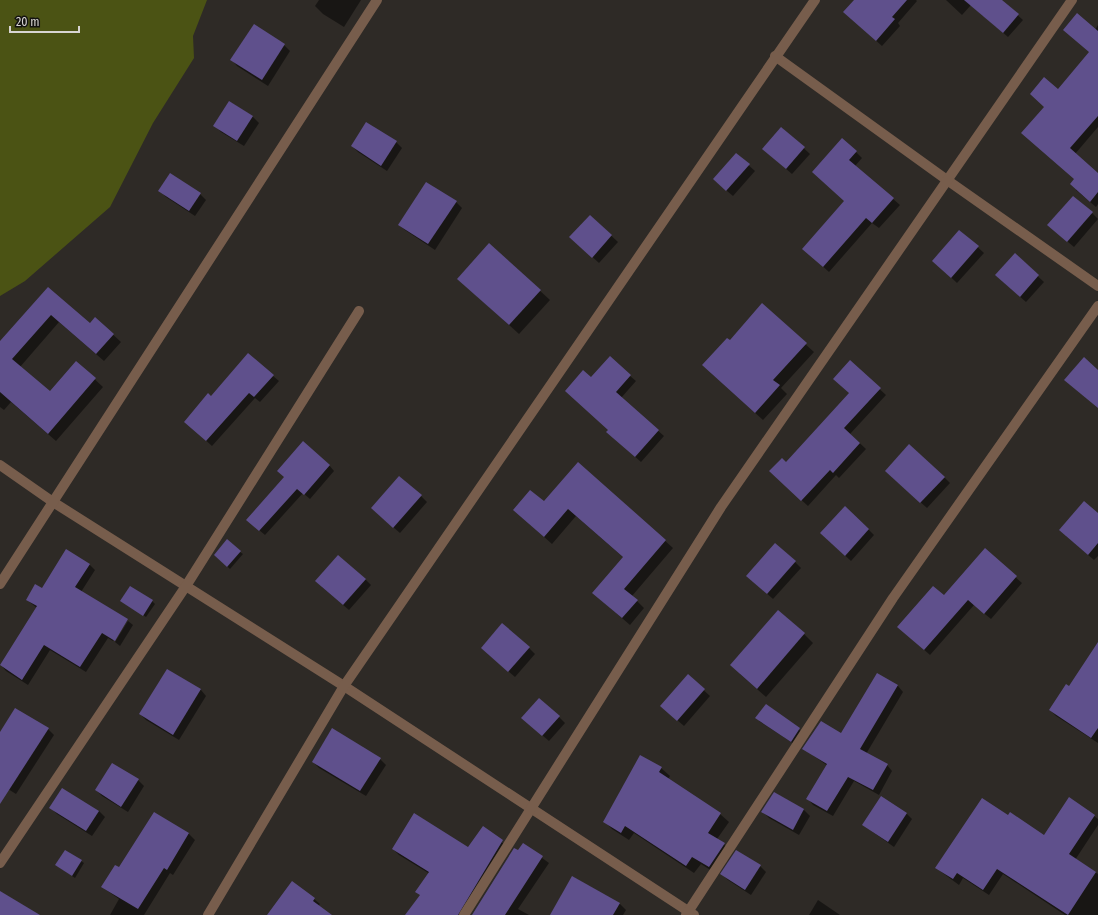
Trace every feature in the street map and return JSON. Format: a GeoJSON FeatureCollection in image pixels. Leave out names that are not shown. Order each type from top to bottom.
{"type":"FeatureCollection","features":[{"type":"Feature","properties":{"kind":"street"},"geometry":{"type":"LineString","coordinates":[[0,584],[377,0]]}},
{"type":"Feature","properties":{"kind":"street"},"geometry":{"type":"LineString","coordinates":[[208,915],[344,686],[815,0]]}},
{"type":"Feature","properties":{"kind":"street"},"geometry":{"type":"LineString","coordinates":[[464,915],[721,507],[1072,0]]}},
{"type":"Feature","properties":{"kind":"street"},"geometry":{"type":"LineString","coordinates":[[776,56],[947,180],[1098,286]]}},
{"type":"Feature","properties":{"kind":"street"},"geometry":{"type":"LineString","coordinates":[[0,465],[54,502],[344,686],[531,808],[689,914],[893,598],[1098,306]]}},
{"type":"Feature","properties":{"kind":"street"},"geometry":{"type":"LineString","coordinates":[[0,863],[186,586],[358,311]]}},
{"type":"Feature","properties":{"kind":"green space"},"geometry":{"type":"Polygon","coordinates":[[[0,0],[207,0],[193,36],[194,58],[153,123],[110,207],[25,281],[0,296],[0,0]]]}},
{"type":"Feature","properties":{"kind":"building"},"geometry":{"type":"Polygon","coordinates":[[[854,0],[907,0],[892,17],[895,19],[876,41],[843,12],[854,0]]]}},
{"type":"Feature","properties":{"kind":"building"},"geometry":{"type":"Polygon","coordinates":[[[964,0],[1002,0],[1019,14],[1003,33],[964,0]]]}},
{"type":"Feature","properties":{"kind":"building"},"geometry":{"type":"Polygon","coordinates":[[[1077,13],[1098,31],[1098,116],[1070,148],[1098,173],[1098,192],[1090,202],[1070,184],[1074,179],[1021,133],[1044,107],[1030,94],[1044,77],[1058,89],[1089,52],[1063,30],[1077,13]]]}},
{"type":"Feature","properties":{"kind":"building"},"geometry":{"type":"Polygon","coordinates":[[[254,24],[285,44],[262,80],[230,60],[254,24]]]}},
{"type":"Feature","properties":{"kind":"building"},"geometry":{"type":"Polygon","coordinates":[[[229,101],[253,116],[237,141],[213,126],[229,101]]]}},
{"type":"Feature","properties":{"kind":"building"},"geometry":{"type":"Polygon","coordinates":[[[366,122],[397,141],[381,166],[351,146],[366,122]]]}},
{"type":"Feature","properties":{"kind":"building"},"geometry":{"type":"Polygon","coordinates":[[[781,127],[805,147],[786,169],[762,149],[781,127]]]}},
{"type":"Feature","properties":{"kind":"building"},"geometry":{"type":"Polygon","coordinates":[[[842,138],[857,151],[849,160],[894,198],[872,223],[866,218],[823,267],[802,249],[844,201],[812,172],[842,138]]]}},
{"type":"Feature","properties":{"kind":"building"},"geometry":{"type":"Polygon","coordinates":[[[736,153],[750,164],[726,191],[713,179],[736,153]]]}},
{"type":"Feature","properties":{"kind":"building"},"geometry":{"type":"Polygon","coordinates":[[[170,173],[201,193],[189,211],[158,191],[170,173]]]}},
{"type":"Feature","properties":{"kind":"building"},"geometry":{"type":"Polygon","coordinates":[[[426,182],[457,201],[428,244],[398,225],[426,182]]]}},
{"type":"Feature","properties":{"kind":"building"},"geometry":{"type":"Polygon","coordinates":[[[1073,196],[1093,212],[1067,242],[1047,225],[1073,196]]]}},
{"type":"Feature","properties":{"kind":"building"},"geometry":{"type":"Polygon","coordinates":[[[590,215],[612,235],[592,258],[569,237],[590,215]]]}},
{"type":"Feature","properties":{"kind":"building"},"geometry":{"type":"Polygon","coordinates":[[[959,230],[979,246],[951,278],[932,261],[959,230]]]}},
{"type":"Feature","properties":{"kind":"building"},"geometry":{"type":"Polygon","coordinates":[[[489,243],[541,290],[509,325],[457,279],[489,243]]]}},
{"type":"Feature","properties":{"kind":"building"},"geometry":{"type":"Polygon","coordinates":[[[1015,253],[1039,275],[1020,297],[995,275],[1015,253]]]}},
{"type":"Feature","properties":{"kind":"building"},"geometry":{"type":"Polygon","coordinates":[[[48,287],[90,323],[95,317],[114,334],[96,354],[51,315],[12,359],[50,391],[76,361],[96,378],[48,434],[0,392],[0,341],[48,287]]]}},
{"type":"Feature","properties":{"kind":"building"},"geometry":{"type":"Polygon","coordinates":[[[762,303],[807,343],[773,380],[780,385],[755,413],[702,365],[727,338],[730,340],[762,303]]]}},
{"type":"Feature","properties":{"kind":"building"},"geometry":{"type":"Polygon","coordinates":[[[248,353],[274,375],[254,397],[249,393],[206,441],[184,422],[208,393],[211,396],[248,353]]]}},
{"type":"Feature","properties":{"kind":"building"},"geometry":{"type":"Polygon","coordinates":[[[610,356],[631,375],[616,392],[659,430],[635,457],[606,432],[608,430],[565,391],[583,370],[591,377],[610,356]]]}},
{"type":"Feature","properties":{"kind":"building"},"geometry":{"type":"Polygon","coordinates":[[[1084,357],[1098,370],[1098,408],[1064,380],[1084,357]]]}},
{"type":"Feature","properties":{"kind":"building"},"geometry":{"type":"Polygon","coordinates":[[[850,360],[881,388],[844,428],[860,443],[833,473],[830,470],[801,501],[769,471],[782,458],[786,462],[849,393],[833,379],[850,360]]]}},
{"type":"Feature","properties":{"kind":"building"},"geometry":{"type":"Polygon","coordinates":[[[303,441],[330,465],[304,495],[297,489],[259,531],[246,520],[284,477],[277,471],[303,441]]]}},
{"type":"Feature","properties":{"kind":"building"},"geometry":{"type":"Polygon","coordinates":[[[909,444],[945,477],[920,503],[885,471],[909,444]]]}},
{"type":"Feature","properties":{"kind":"building"},"geometry":{"type":"Polygon","coordinates":[[[578,462],[666,540],[624,589],[638,600],[622,618],[592,593],[623,557],[568,509],[544,537],[513,510],[530,490],[544,501],[578,462]]]}},
{"type":"Feature","properties":{"kind":"building"},"geometry":{"type":"Polygon","coordinates":[[[399,476],[422,495],[393,528],[371,508],[399,476]]]}},
{"type":"Feature","properties":{"kind":"building"},"geometry":{"type":"Polygon","coordinates":[[[1084,501],[1098,513],[1098,543],[1088,555],[1059,530],[1084,501]]]}},
{"type":"Feature","properties":{"kind":"building"},"geometry":{"type":"Polygon","coordinates":[[[845,506],[869,529],[845,556],[820,533],[845,506]]]}},
{"type":"Feature","properties":{"kind":"building"},"geometry":{"type":"Polygon","coordinates":[[[227,539],[241,551],[227,567],[214,555],[227,539]]]}},
{"type":"Feature","properties":{"kind":"building"},"geometry":{"type":"Polygon","coordinates":[[[775,543],[796,561],[767,594],[746,576],[775,543]]]}},
{"type":"Feature","properties":{"kind":"building"},"geometry":{"type":"Polygon","coordinates":[[[985,548],[1017,576],[984,614],[968,600],[924,650],[897,627],[933,586],[944,595],[985,548]]]}},
{"type":"Feature","properties":{"kind":"building"},"geometry":{"type":"Polygon","coordinates":[[[66,549],[90,564],[75,587],[128,619],[115,641],[102,633],[80,667],[44,645],[22,680],[0,665],[37,606],[26,600],[35,584],[42,588],[66,549]]]}},
{"type":"Feature","properties":{"kind":"building"},"geometry":{"type":"Polygon","coordinates":[[[338,555],[366,579],[343,605],[315,581],[338,555]]]}},
{"type":"Feature","properties":{"kind":"building"},"geometry":{"type":"Polygon","coordinates":[[[130,586],[153,600],[143,616],[120,601],[130,586]]]}},
{"type":"Feature","properties":{"kind":"building"},"geometry":{"type":"Polygon","coordinates":[[[778,610],[805,633],[757,689],[730,665],[778,610]]]}},
{"type":"Feature","properties":{"kind":"building"},"geometry":{"type":"Polygon","coordinates":[[[502,623],[530,647],[508,672],[481,648],[502,623]]]}},
{"type":"Feature","properties":{"kind":"building"},"geometry":{"type":"Polygon","coordinates":[[[1098,642],[1098,728],[1091,738],[1049,710],[1066,684],[1069,686],[1098,642]]]}},
{"type":"Feature","properties":{"kind":"building"},"geometry":{"type":"Polygon","coordinates":[[[167,669],[201,689],[173,735],[139,714],[167,669]]]}},
{"type":"Feature","properties":{"kind":"building"},"geometry":{"type":"Polygon","coordinates":[[[877,673],[898,685],[860,749],[888,764],[873,790],[848,777],[827,811],[806,799],[827,764],[802,749],[821,721],[841,733],[877,673]]]}},
{"type":"Feature","properties":{"kind":"building"},"geometry":{"type":"Polygon","coordinates":[[[688,674],[705,689],[677,721],[660,706],[688,674]]]}},
{"type":"Feature","properties":{"kind":"building"},"geometry":{"type":"Polygon","coordinates":[[[539,698],[560,716],[542,736],[521,718],[539,698]]]}},
{"type":"Feature","properties":{"kind":"building"},"geometry":{"type":"Polygon","coordinates":[[[766,704],[800,728],[791,742],[755,718],[766,704]]]}},
{"type":"Feature","properties":{"kind":"building"},"geometry":{"type":"Polygon","coordinates":[[[15,708],[49,728],[0,804],[0,732],[15,708]]]}},
{"type":"Feature","properties":{"kind":"building"},"geometry":{"type":"Polygon","coordinates":[[[332,728],[381,758],[360,791],[312,762],[332,728]]]}},
{"type":"Feature","properties":{"kind":"building"},"geometry":{"type":"Polygon","coordinates":[[[640,755],[662,767],[659,772],[721,813],[708,833],[725,843],[709,867],[692,857],[686,866],[625,826],[621,833],[603,822],[640,755]]]}},
{"type":"Feature","properties":{"kind":"building"},"geometry":{"type":"Polygon","coordinates":[[[112,763],[139,779],[121,807],[95,790],[112,763]]]}},
{"type":"Feature","properties":{"kind":"building"},"geometry":{"type":"Polygon","coordinates":[[[62,788],[99,811],[86,831],[49,808],[62,788]]]}},
{"type":"Feature","properties":{"kind":"building"},"geometry":{"type":"Polygon","coordinates":[[[774,792],[804,809],[793,830],[761,812],[774,792]]]}},
{"type":"Feature","properties":{"kind":"building"},"geometry":{"type":"Polygon","coordinates":[[[881,796],[907,813],[888,842],[862,825],[881,796]]]}},
{"type":"Feature","properties":{"kind":"building"},"geometry":{"type":"Polygon","coordinates":[[[1069,797],[1095,815],[1069,854],[1096,872],[1068,915],[997,869],[983,890],[957,873],[953,879],[935,868],[982,798],[1008,815],[1010,812],[1044,835],[1069,797]]]}},
{"type":"Feature","properties":{"kind":"building"},"geometry":{"type":"Polygon","coordinates":[[[154,812],[189,833],[167,870],[164,868],[138,909],[101,887],[115,865],[119,867],[154,812]]]}},
{"type":"Feature","properties":{"kind":"building"},"geometry":{"type":"Polygon","coordinates":[[[414,813],[468,847],[483,826],[503,840],[458,915],[405,915],[420,895],[415,892],[429,872],[392,849],[414,813]]]}},
{"type":"Feature","properties":{"kind":"building"},"geometry":{"type":"Polygon","coordinates":[[[523,843],[543,856],[505,915],[472,915],[514,848],[518,850],[523,843]]]}},
{"type":"Feature","properties":{"kind":"building"},"geometry":{"type":"Polygon","coordinates":[[[65,850],[82,860],[72,876],[55,865],[65,850]]]}},
{"type":"Feature","properties":{"kind":"building"},"geometry":{"type":"Polygon","coordinates":[[[736,850],[761,865],[745,890],[720,874],[736,850]]]}},
{"type":"Feature","properties":{"kind":"building"},"geometry":{"type":"Polygon","coordinates":[[[572,876],[620,903],[613,915],[550,915],[572,876]]]}},
{"type":"Feature","properties":{"kind":"building"},"geometry":{"type":"Polygon","coordinates":[[[292,881],[315,898],[313,901],[332,915],[267,915],[292,881]]]}},
{"type":"Feature","properties":{"kind":"building"},"geometry":{"type":"Polygon","coordinates":[[[0,891],[40,915],[0,915],[0,891]]]}}]}
